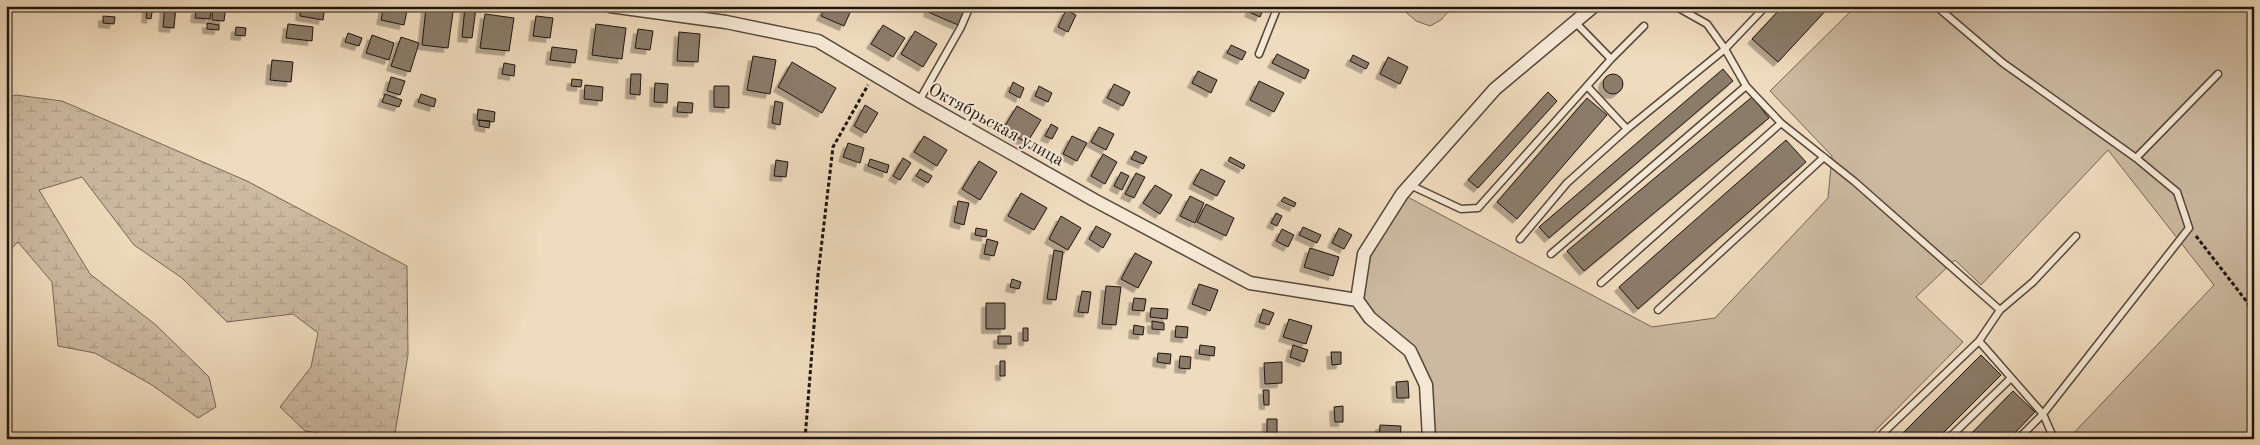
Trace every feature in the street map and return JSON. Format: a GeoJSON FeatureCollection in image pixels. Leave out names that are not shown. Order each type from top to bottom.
{"type":"FeatureCollection","features":[{"type":"Feature","properties":{"kind":"street","name":"Октябрьская улица"},"geometry":{"type":"LineString","coordinates":[[610,6],[726,22],[818,42],[919,102],[1094,200],[1250,283],[1357,300]]}},
{"type":"Feature","properties":{"kind":"street"},"geometry":{"type":"LineString","coordinates":[[1429,439],[1426,385],[1410,352],[1370,318],[1357,300],[1364,254],[1402,194],[1495,89],[1594,6]]}},
{"type":"Feature","properties":{"kind":"lane"},"geometry":{"type":"LineString","coordinates":[[919,102],[961,28],[970,6]]}},
{"type":"Feature","properties":{"kind":"lane"},"geometry":{"type":"LineString","coordinates":[[1259,54],[1278,6]]}},
{"type":"Feature","properties":{"kind":"lane"},"geometry":{"type":"LineString","coordinates":[[1675,6],[1707,24],[1725,49],[1746,86],[1781,123],[1824,157],[2000,310]]}},
{"type":"Feature","properties":{"kind":"lane"},"geometry":{"type":"LineString","coordinates":[[1520,239],[1567,183],[1627,129],[1725,49],[1766,6]]}},
{"type":"Feature","properties":{"kind":"lane"},"geometry":{"type":"LineString","coordinates":[[1936,6],[2003,63],[2136,158],[2177,192],[2190,228],[2043,414],[2018,439]]}},
{"type":"Feature","properties":{"kind":"lane"},"geometry":{"type":"LineString","coordinates":[[1575,22],[1611,59]]}},
{"type":"Feature","properties":{"kind":"lane"},"geometry":{"type":"LineString","coordinates":[[1410,185],[1461,209],[1478,208],[1611,59],[1644,26]]}},
{"type":"Feature","properties":{"kind":"lane"},"geometry":{"type":"LineString","coordinates":[[2136,158],[2218,74]]}},
{"type":"Feature","properties":{"kind":"lane"},"geometry":{"type":"LineString","coordinates":[[1587,86],[1627,129]]}},
{"type":"Feature","properties":{"kind":"lane"},"geometry":{"type":"LineString","coordinates":[[1551,254],[1746,86]]}},
{"type":"Feature","properties":{"kind":"lane"},"geometry":{"type":"LineString","coordinates":[[1601,282],[1781,123]]}},
{"type":"Feature","properties":{"kind":"lane"},"geometry":{"type":"LineString","coordinates":[[1658,310],[1824,157]]}},
{"type":"Feature","properties":{"kind":"lane"},"geometry":{"type":"LineString","coordinates":[[1883,433],[1979,341],[2000,310],[2033,282],[2076,236]]}},
{"type":"Feature","properties":{"kind":"lane"},"geometry":{"type":"LineString","coordinates":[[1979,341],[2043,414],[2054,439]]}},
{"type":"Feature","properties":{"kind":"lane"},"geometry":{"type":"LineString","coordinates":[[1948,439],[2011,378]]}},
{"type":"Feature","properties":{"kind":"path"},"geometry":{"type":"LineString","coordinates":[[805,439],[818,275],[833,147],[874,75]]}},
{"type":"Feature","properties":{"kind":"path"},"geometry":{"type":"LineString","coordinates":[[2190,228],[2254,311]]}},
{"type":"Feature","properties":{"kind":"green space"},"geometry":{"type":"Polygon","coordinates":[[[1399,6],[1453,6],[1441,20],[1430,26],[1416,21],[1399,6]]]}},
{"type":"Feature","properties":{"kind":"green space"},"geometry":{"type":"Polygon","coordinates":[[[1856,6],[2254,6],[2254,439],[2068,439],[2214,285],[2108,150],[1981,285],[1955,260],[1916,297],[1963,342],[1867,439],[1429,439],[1426,385],[1410,352],[1357,300],[1364,254],[1402,194],[1652,327],[1715,318],[1828,198],[1832,156],[1770,91],[1856,6]]]}},
{"type":"Feature","properties":{"kind":"green space"},"geometry":{"type":"Polygon","coordinates":[[[16,95],[62,101],[247,181],[407,266],[408,355],[394,439],[359,439],[305,431],[280,407],[311,367],[318,333],[293,314],[227,322],[182,278],[134,245],[82,177],[39,190],[90,274],[156,325],[209,377],[216,407],[198,418],[152,385],[95,353],[58,346],[52,282],[18,242],[6,254],[6,98],[16,95]]]}},
{"type":"Feature","properties":{"kind":"building"},"geometry":{"type":"Polygon","coordinates":[[[147,6],[153,6],[151,19],[146,18],[147,6]]]}},
{"type":"Feature","properties":{"kind":"building"},"geometry":{"type":"Polygon","coordinates":[[[165,6],[176,6],[174,28],[163,27],[165,6]]]}},
{"type":"Feature","properties":{"kind":"building"},"geometry":{"type":"Polygon","coordinates":[[[213,6],[226,6],[224,21],[212,20],[213,6]]]}},
{"type":"Feature","properties":{"kind":"building"},"geometry":{"type":"Polygon","coordinates":[[[301,6],[325,6],[323,20],[300,16],[301,6]]]}},
{"type":"Feature","properties":{"kind":"building"},"geometry":{"type":"Polygon","coordinates":[[[384,6],[408,6],[404,25],[381,20],[384,6]]]}},
{"type":"Feature","properties":{"kind":"building"},"geometry":{"type":"Polygon","coordinates":[[[826,6],[853,6],[844,26],[821,16],[826,6]]]}},
{"type":"Feature","properties":{"kind":"building"},"geometry":{"type":"Polygon","coordinates":[[[930,6],[965,7],[958,25],[928,12],[930,6]]]}},
{"type":"Feature","properties":{"kind":"building"},"geometry":{"type":"Polygon","coordinates":[[[1252,6],[1265,6],[1260,17],[1249,12],[1252,6]]]}},
{"type":"Feature","properties":{"kind":"building"},"geometry":{"type":"Polygon","coordinates":[[[1783,6],[1830,6],[1778,62],[1752,39],[1783,6]]]}},
{"type":"Feature","properties":{"kind":"building"},"geometry":{"type":"Polygon","coordinates":[[[465,7],[476,8],[472,38],[462,37],[465,7]]]}},
{"type":"Feature","properties":{"kind":"building"},"geometry":{"type":"Polygon","coordinates":[[[426,8],[453,12],[448,48],[422,45],[426,8]]]}},
{"type":"Feature","properties":{"kind":"building"},"geometry":{"type":"Polygon","coordinates":[[[196,9],[211,11],[210,19],[195,18],[196,9]]]}},
{"type":"Feature","properties":{"kind":"building"},"geometry":{"type":"Polygon","coordinates":[[[1066,10],[1076,15],[1068,32],[1058,27],[1066,10]]]}},
{"type":"Feature","properties":{"kind":"building"},"geometry":{"type":"Polygon","coordinates":[[[485,14],[514,18],[509,51],[480,48],[485,14]]]}},
{"type":"Feature","properties":{"kind":"building"},"geometry":{"type":"Polygon","coordinates":[[[103,16],[115,17],[114,24],[103,23],[103,16]]]}},
{"type":"Feature","properties":{"kind":"building"},"geometry":{"type":"Polygon","coordinates":[[[536,16],[553,18],[550,38],[533,36],[536,16]]]}},
{"type":"Feature","properties":{"kind":"building"},"geometry":{"type":"Polygon","coordinates":[[[207,23],[219,25],[219,30],[207,29],[207,23]]]}},
{"type":"Feature","properties":{"kind":"building"},"geometry":{"type":"Polygon","coordinates":[[[288,24],[313,27],[312,41],[286,38],[288,24]]]}},
{"type":"Feature","properties":{"kind":"building"},"geometry":{"type":"Polygon","coordinates":[[[596,24],[626,28],[622,59],[592,55],[596,24]]]}},
{"type":"Feature","properties":{"kind":"building"},"geometry":{"type":"Polygon","coordinates":[[[883,25],[905,38],[893,57],[871,44],[883,25]]]}},
{"type":"Feature","properties":{"kind":"building"},"geometry":{"type":"Polygon","coordinates":[[[236,27],[246,28],[245,36],[235,35],[236,27]]]}},
{"type":"Feature","properties":{"kind":"building"},"geometry":{"type":"Polygon","coordinates":[[[638,29],[653,31],[650,50],[635,48],[638,29]]]}},
{"type":"Feature","properties":{"kind":"building"},"geometry":{"type":"Polygon","coordinates":[[[915,31],[937,44],[923,67],[901,54],[915,31]]]}},
{"type":"Feature","properties":{"kind":"building"},"geometry":{"type":"Polygon","coordinates":[[[679,32],[700,34],[698,62],[677,61],[679,32]]]}},
{"type":"Feature","properties":{"kind":"building"},"geometry":{"type":"Polygon","coordinates":[[[348,33],[362,38],[359,46],[345,42],[348,33]]]}},
{"type":"Feature","properties":{"kind":"building"},"geometry":{"type":"Polygon","coordinates":[[[372,35],[394,43],[389,60],[366,53],[372,35]]]}},
{"type":"Feature","properties":{"kind":"building"},"geometry":{"type":"Polygon","coordinates":[[[401,37],[419,43],[410,72],[391,66],[401,37]]]}},
{"type":"Feature","properties":{"kind":"building"},"geometry":{"type":"Polygon","coordinates":[[[1231,45],[1246,52],[1242,60],[1227,53],[1231,45]]]}},
{"type":"Feature","properties":{"kind":"building"},"geometry":{"type":"Polygon","coordinates":[[[552,47],[577,50],[575,63],[550,60],[552,47]]]}},
{"type":"Feature","properties":{"kind":"building"},"geometry":{"type":"Polygon","coordinates":[[[1277,54],[1309,70],[1305,79],[1272,63],[1277,54]]]}},
{"type":"Feature","properties":{"kind":"building"},"geometry":{"type":"Polygon","coordinates":[[[1353,55],[1369,63],[1366,69],[1350,61],[1353,55]]]}},
{"type":"Feature","properties":{"kind":"building"},"geometry":{"type":"Polygon","coordinates":[[[753,56],[776,60],[770,94],[747,90],[753,56]]]}},
{"type":"Feature","properties":{"kind":"building"},"geometry":{"type":"Polygon","coordinates":[[[1388,57],[1408,67],[1400,84],[1380,74],[1388,57]]]}},
{"type":"Feature","properties":{"kind":"building"},"geometry":{"type":"Polygon","coordinates":[[[272,60],[293,62],[291,82],[270,80],[272,60]]]}},
{"type":"Feature","properties":{"kind":"building"},"geometry":{"type":"Polygon","coordinates":[[[792,62],[836,88],[822,113],[778,87],[792,62]]]}},
{"type":"Feature","properties":{"kind":"building"},"geometry":{"type":"Polygon","coordinates":[[[504,63],[515,65],[514,76],[502,74],[504,63]]]}},
{"type":"Feature","properties":{"kind":"building"},"geometry":{"type":"Polygon","coordinates":[[[1723,69],[1733,81],[1549,238],[1539,227],[1723,69]]]}},
{"type":"Feature","properties":{"kind":"building"},"geometry":{"type":"Polygon","coordinates":[[[1198,71],[1217,80],[1211,93],[1192,83],[1198,71]]]}},
{"type":"Feature","properties":{"kind":"building"},"geometry":{"type":"Polygon","coordinates":[[[631,74],[641,74],[640,95],[630,94],[631,74]]]}},
{"type":"Feature","properties":{"kind":"building"},"geometry":{"type":"Polygon","coordinates":[[[1613,74],[1620,77],[1623,84],[1620,91],[1613,94],[1606,91],[1603,84],[1606,77],[1613,74]]]}},
{"type":"Feature","properties":{"kind":"building"},"geometry":{"type":"Polygon","coordinates":[[[391,77],[405,81],[400,95],[387,91],[391,77]]]}},
{"type":"Feature","properties":{"kind":"building"},"geometry":{"type":"Polygon","coordinates":[[[572,79],[582,80],[581,87],[571,86],[572,79]]]}},
{"type":"Feature","properties":{"kind":"building"},"geometry":{"type":"Polygon","coordinates":[[[1259,81],[1284,93],[1274,112],[1250,100],[1259,81]]]}},
{"type":"Feature","properties":{"kind":"building"},"geometry":{"type":"Polygon","coordinates":[[[1013,82],[1024,88],[1020,98],[1009,92],[1013,82]]]}},
{"type":"Feature","properties":{"kind":"building"},"geometry":{"type":"Polygon","coordinates":[[[655,83],[668,84],[667,103],[654,102],[655,83]]]}},
{"type":"Feature","properties":{"kind":"building"},"geometry":{"type":"Polygon","coordinates":[[[1114,84],[1130,92],[1123,106],[1107,98],[1114,84]]]}},
{"type":"Feature","properties":{"kind":"building"},"geometry":{"type":"Polygon","coordinates":[[[585,85],[603,87],[602,101],[584,99],[585,85]]]}},
{"type":"Feature","properties":{"kind":"building"},"geometry":{"type":"Polygon","coordinates":[[[714,86],[729,86],[729,108],[714,107],[714,86]]]}},
{"type":"Feature","properties":{"kind":"building"},"geometry":{"type":"Polygon","coordinates":[[[1039,86],[1052,93],[1048,102],[1035,96],[1039,86]]]}},
{"type":"Feature","properties":{"kind":"building"},"geometry":{"type":"Polygon","coordinates":[[[1548,92],[1557,101],[1478,188],[1468,180],[1548,92]]]}},
{"type":"Feature","properties":{"kind":"building"},"geometry":{"type":"Polygon","coordinates":[[[385,94],[402,100],[399,107],[382,102],[385,94]]]}},
{"type":"Feature","properties":{"kind":"building"},"geometry":{"type":"Polygon","coordinates":[[[421,94],[436,99],[434,107],[418,102],[421,94]]]}},
{"type":"Feature","properties":{"kind":"building"},"geometry":{"type":"Polygon","coordinates":[[[1752,97],[1769,118],[1584,271],[1567,251],[1752,97]]]}},
{"type":"Feature","properties":{"kind":"building"},"geometry":{"type":"Polygon","coordinates":[[[1587,98],[1607,115],[1517,219],[1497,202],[1587,98]]]}},
{"type":"Feature","properties":{"kind":"building"},"geometry":{"type":"Polygon","coordinates":[[[775,101],[783,103],[780,125],[772,123],[775,101]]]}},
{"type":"Feature","properties":{"kind":"building"},"geometry":{"type":"Polygon","coordinates":[[[678,102],[693,103],[692,113],[677,112],[678,102]]]}},
{"type":"Feature","properties":{"kind":"building"},"geometry":{"type":"Polygon","coordinates":[[[865,105],[878,113],[866,133],[854,126],[865,105]]]}},
{"type":"Feature","properties":{"kind":"building"},"geometry":{"type":"Polygon","coordinates":[[[1017,106],[1041,120],[1027,143],[1003,129],[1017,106]]]}},
{"type":"Feature","properties":{"kind":"building"},"geometry":{"type":"Polygon","coordinates":[[[478,109],[495,112],[494,122],[477,120],[478,109]]]}},
{"type":"Feature","properties":{"kind":"building"},"geometry":{"type":"Polygon","coordinates":[[[479,120],[490,121],[489,128],[479,126],[479,120]]]}},
{"type":"Feature","properties":{"kind":"building"},"geometry":{"type":"Polygon","coordinates":[[[1051,124],[1058,128],[1052,139],[1045,136],[1051,124]]]}},
{"type":"Feature","properties":{"kind":"building"},"geometry":{"type":"Polygon","coordinates":[[[1099,127],[1114,134],[1106,150],[1091,142],[1099,127]]]}},
{"type":"Feature","properties":{"kind":"building"},"geometry":{"type":"Polygon","coordinates":[[[924,136],[947,150],[937,166],[914,152],[924,136]]]}},
{"type":"Feature","properties":{"kind":"building"},"geometry":{"type":"Polygon","coordinates":[[[1072,136],[1087,143],[1077,161],[1063,154],[1072,136]]]}},
{"type":"Feature","properties":{"kind":"building"},"geometry":{"type":"Polygon","coordinates":[[[1786,140],[1806,162],[1638,309],[1619,287],[1786,140]]]}},
{"type":"Feature","properties":{"kind":"building"},"geometry":{"type":"Polygon","coordinates":[[[848,143],[864,148],[860,163],[843,157],[848,143]]]}},
{"type":"Feature","properties":{"kind":"building"},"geometry":{"type":"Polygon","coordinates":[[[1135,151],[1147,157],[1143,164],[1131,159],[1135,151]]]}},
{"type":"Feature","properties":{"kind":"building"},"geometry":{"type":"Polygon","coordinates":[[[1103,154],[1117,162],[1105,184],[1091,176],[1103,154]]]}},
{"type":"Feature","properties":{"kind":"building"},"geometry":{"type":"Polygon","coordinates":[[[1230,157],[1245,165],[1243,169],[1228,161],[1230,157]]]}},
{"type":"Feature","properties":{"kind":"building"},"geometry":{"type":"Polygon","coordinates":[[[903,158],[911,163],[900,180],[893,176],[903,158]]]}},
{"type":"Feature","properties":{"kind":"building"},"geometry":{"type":"Polygon","coordinates":[[[870,159],[889,165],[887,173],[868,166],[870,159]]]}},
{"type":"Feature","properties":{"kind":"building"},"geometry":{"type":"Polygon","coordinates":[[[776,160],[788,162],[786,177],[774,176],[776,160]]]}},
{"type":"Feature","properties":{"kind":"building"},"geometry":{"type":"Polygon","coordinates":[[[979,161],[997,172],[980,200],[962,189],[979,161]]]}},
{"type":"Feature","properties":{"kind":"building"},"geometry":{"type":"Polygon","coordinates":[[[920,169],[932,176],[928,183],[916,176],[920,169]]]}},
{"type":"Feature","properties":{"kind":"building"},"geometry":{"type":"Polygon","coordinates":[[[1201,169],[1225,181],[1217,196],[1193,184],[1201,169]]]}},
{"type":"Feature","properties":{"kind":"building"},"geometry":{"type":"Polygon","coordinates":[[[1121,172],[1129,176],[1122,190],[1114,186],[1121,172]]]}},
{"type":"Feature","properties":{"kind":"building"},"geometry":{"type":"Polygon","coordinates":[[[1136,173],[1145,177],[1134,198],[1125,194],[1136,173]]]}},
{"type":"Feature","properties":{"kind":"building"},"geometry":{"type":"Polygon","coordinates":[[[1155,185],[1172,195],[1160,214],[1143,203],[1155,185]]]}},
{"type":"Feature","properties":{"kind":"building"},"geometry":{"type":"Polygon","coordinates":[[[1021,193],[1047,208],[1034,230],[1008,216],[1021,193]]]}},
{"type":"Feature","properties":{"kind":"building"},"geometry":{"type":"Polygon","coordinates":[[[1190,196],[1204,203],[1195,223],[1180,216],[1190,196]]]}},
{"type":"Feature","properties":{"kind":"building"},"geometry":{"type":"Polygon","coordinates":[[[1284,197],[1296,203],[1294,207],[1281,201],[1284,197]]]}},
{"type":"Feature","properties":{"kind":"building"},"geometry":{"type":"Polygon","coordinates":[[[958,201],[969,203],[964,225],[954,222],[958,201]]]}},
{"type":"Feature","properties":{"kind":"building"},"geometry":{"type":"Polygon","coordinates":[[[1206,204],[1234,218],[1226,236],[1197,222],[1206,204]]]}},
{"type":"Feature","properties":{"kind":"building"},"geometry":{"type":"Polygon","coordinates":[[[1276,213],[1282,216],[1277,226],[1271,223],[1276,213]]]}},
{"type":"Feature","properties":{"kind":"building"},"geometry":{"type":"Polygon","coordinates":[[[1061,216],[1081,228],[1068,250],[1049,239],[1061,216]]]}},
{"type":"Feature","properties":{"kind":"building"},"geometry":{"type":"Polygon","coordinates":[[[1096,226],[1111,234],[1103,248],[1089,239],[1096,226]]]}},
{"type":"Feature","properties":{"kind":"building"},"geometry":{"type":"Polygon","coordinates":[[[1303,227],[1321,235],[1317,243],[1299,235],[1303,227]]]}},
{"type":"Feature","properties":{"kind":"building"},"geometry":{"type":"Polygon","coordinates":[[[976,228],[987,230],[986,237],[975,235],[976,228]]]}},
{"type":"Feature","properties":{"kind":"building"},"geometry":{"type":"Polygon","coordinates":[[[1339,228],[1352,235],[1344,249],[1332,243],[1339,228]]]}},
{"type":"Feature","properties":{"kind":"building"},"geometry":{"type":"Polygon","coordinates":[[[1282,229],[1294,235],[1288,247],[1276,241],[1282,229]]]}},
{"type":"Feature","properties":{"kind":"building"},"geometry":{"type":"Polygon","coordinates":[[[987,239],[998,242],[994,256],[984,254],[987,239]]]}},
{"type":"Feature","properties":{"kind":"building"},"geometry":{"type":"Polygon","coordinates":[[[1310,248],[1339,257],[1333,276],[1304,267],[1310,248]]]}},
{"type":"Feature","properties":{"kind":"building"},"geometry":{"type":"Polygon","coordinates":[[[1054,250],[1063,252],[1056,300],[1047,299],[1054,250]]]}},
{"type":"Feature","properties":{"kind":"building"},"geometry":{"type":"Polygon","coordinates":[[[1135,253],[1152,262],[1138,288],[1121,279],[1135,253]]]}},
{"type":"Feature","properties":{"kind":"building"},"geometry":{"type":"Polygon","coordinates":[[[1012,279],[1021,282],[1019,289],[1010,287],[1012,279]]]}},
{"type":"Feature","properties":{"kind":"building"},"geometry":{"type":"Polygon","coordinates":[[[1199,284],[1218,290],[1210,311],[1192,304],[1199,284]]]}},
{"type":"Feature","properties":{"kind":"building"},"geometry":{"type":"Polygon","coordinates":[[[1106,286],[1121,287],[1116,325],[1102,324],[1106,286]]]}},
{"type":"Feature","properties":{"kind":"building"},"geometry":{"type":"Polygon","coordinates":[[[1082,291],[1091,292],[1088,313],[1078,312],[1082,291]]]}},
{"type":"Feature","properties":{"kind":"building"},"geometry":{"type":"Polygon","coordinates":[[[1134,298],[1146,299],[1144,311],[1132,310],[1134,298]]]}},
{"type":"Feature","properties":{"kind":"building"},"geometry":{"type":"Polygon","coordinates":[[[986,303],[1005,303],[1005,329],[986,329],[986,303]]]}},
{"type":"Feature","properties":{"kind":"building"},"geometry":{"type":"Polygon","coordinates":[[[1151,308],[1168,309],[1167,319],[1150,317],[1151,308]]]}},
{"type":"Feature","properties":{"kind":"building"},"geometry":{"type":"Polygon","coordinates":[[[1263,309],[1274,313],[1269,325],[1259,322],[1263,309]]]}},
{"type":"Feature","properties":{"kind":"building"},"geometry":{"type":"Polygon","coordinates":[[[1289,319],[1312,326],[1306,344],[1283,337],[1289,319]]]}},
{"type":"Feature","properties":{"kind":"building"},"geometry":{"type":"Polygon","coordinates":[[[1152,321],[1164,323],[1164,330],[1152,329],[1152,321]]]}},
{"type":"Feature","properties":{"kind":"building"},"geometry":{"type":"Polygon","coordinates":[[[1134,325],[1144,327],[1143,335],[1133,334],[1134,325]]]}},
{"type":"Feature","properties":{"kind":"building"},"geometry":{"type":"Polygon","coordinates":[[[1176,326],[1188,327],[1187,338],[1175,337],[1176,326]]]}},
{"type":"Feature","properties":{"kind":"building"},"geometry":{"type":"Polygon","coordinates":[[[1023,328],[1028,328],[1028,341],[1023,341],[1023,328]]]}},
{"type":"Feature","properties":{"kind":"building"},"geometry":{"type":"Polygon","coordinates":[[[998,336],[1011,336],[1011,344],[998,344],[998,336]]]}},
{"type":"Feature","properties":{"kind":"building"},"geometry":{"type":"Polygon","coordinates":[[[1200,345],[1215,347],[1214,356],[1199,354],[1200,345]]]}},
{"type":"Feature","properties":{"kind":"building"},"geometry":{"type":"Polygon","coordinates":[[[1293,345],[1308,350],[1304,362],[1290,357],[1293,345]]]}},
{"type":"Feature","properties":{"kind":"building"},"geometry":{"type":"Polygon","coordinates":[[[1331,352],[1341,352],[1341,364],[1332,365],[1331,352]]]}},
{"type":"Feature","properties":{"kind":"building"},"geometry":{"type":"Polygon","coordinates":[[[1158,353],[1171,354],[1170,364],[1157,362],[1158,353]]]}},
{"type":"Feature","properties":{"kind":"building"},"geometry":{"type":"Polygon","coordinates":[[[1981,355],[2001,375],[1937,439],[1897,439],[1981,355]]]}},
{"type":"Feature","properties":{"kind":"building"},"geometry":{"type":"Polygon","coordinates":[[[1180,356],[1191,357],[1190,369],[1179,368],[1180,356]]]}},
{"type":"Feature","properties":{"kind":"building"},"geometry":{"type":"Polygon","coordinates":[[[1000,361],[1005,361],[1005,376],[1000,376],[1000,361]]]}},
{"type":"Feature","properties":{"kind":"building"},"geometry":{"type":"Polygon","coordinates":[[[1282,362],[1282,383],[1265,384],[1264,363],[1282,362]]]}},
{"type":"Feature","properties":{"kind":"building"},"geometry":{"type":"Polygon","coordinates":[[[1408,381],[1409,398],[1397,398],[1396,382],[1408,381]]]}},
{"type":"Feature","properties":{"kind":"building"},"geometry":{"type":"Polygon","coordinates":[[[1263,390],[1269,390],[1269,405],[1264,405],[1263,390]]]}},
{"type":"Feature","properties":{"kind":"building"},"geometry":{"type":"Polygon","coordinates":[[[2013,391],[2035,412],[2009,439],[1966,439],[2013,391]]]}},
{"type":"Feature","properties":{"kind":"building"},"geometry":{"type":"Polygon","coordinates":[[[1343,406],[1343,422],[1335,422],[1334,407],[1343,406]]]}},
{"type":"Feature","properties":{"kind":"building"},"geometry":{"type":"Polygon","coordinates":[[[1267,419],[1277,419],[1277,437],[1267,437],[1267,419]]]}},
{"type":"Feature","properties":{"kind":"building"},"geometry":{"type":"Polygon","coordinates":[[[1380,425],[1401,426],[1400,439],[1379,439],[1380,425]]]}}]}
